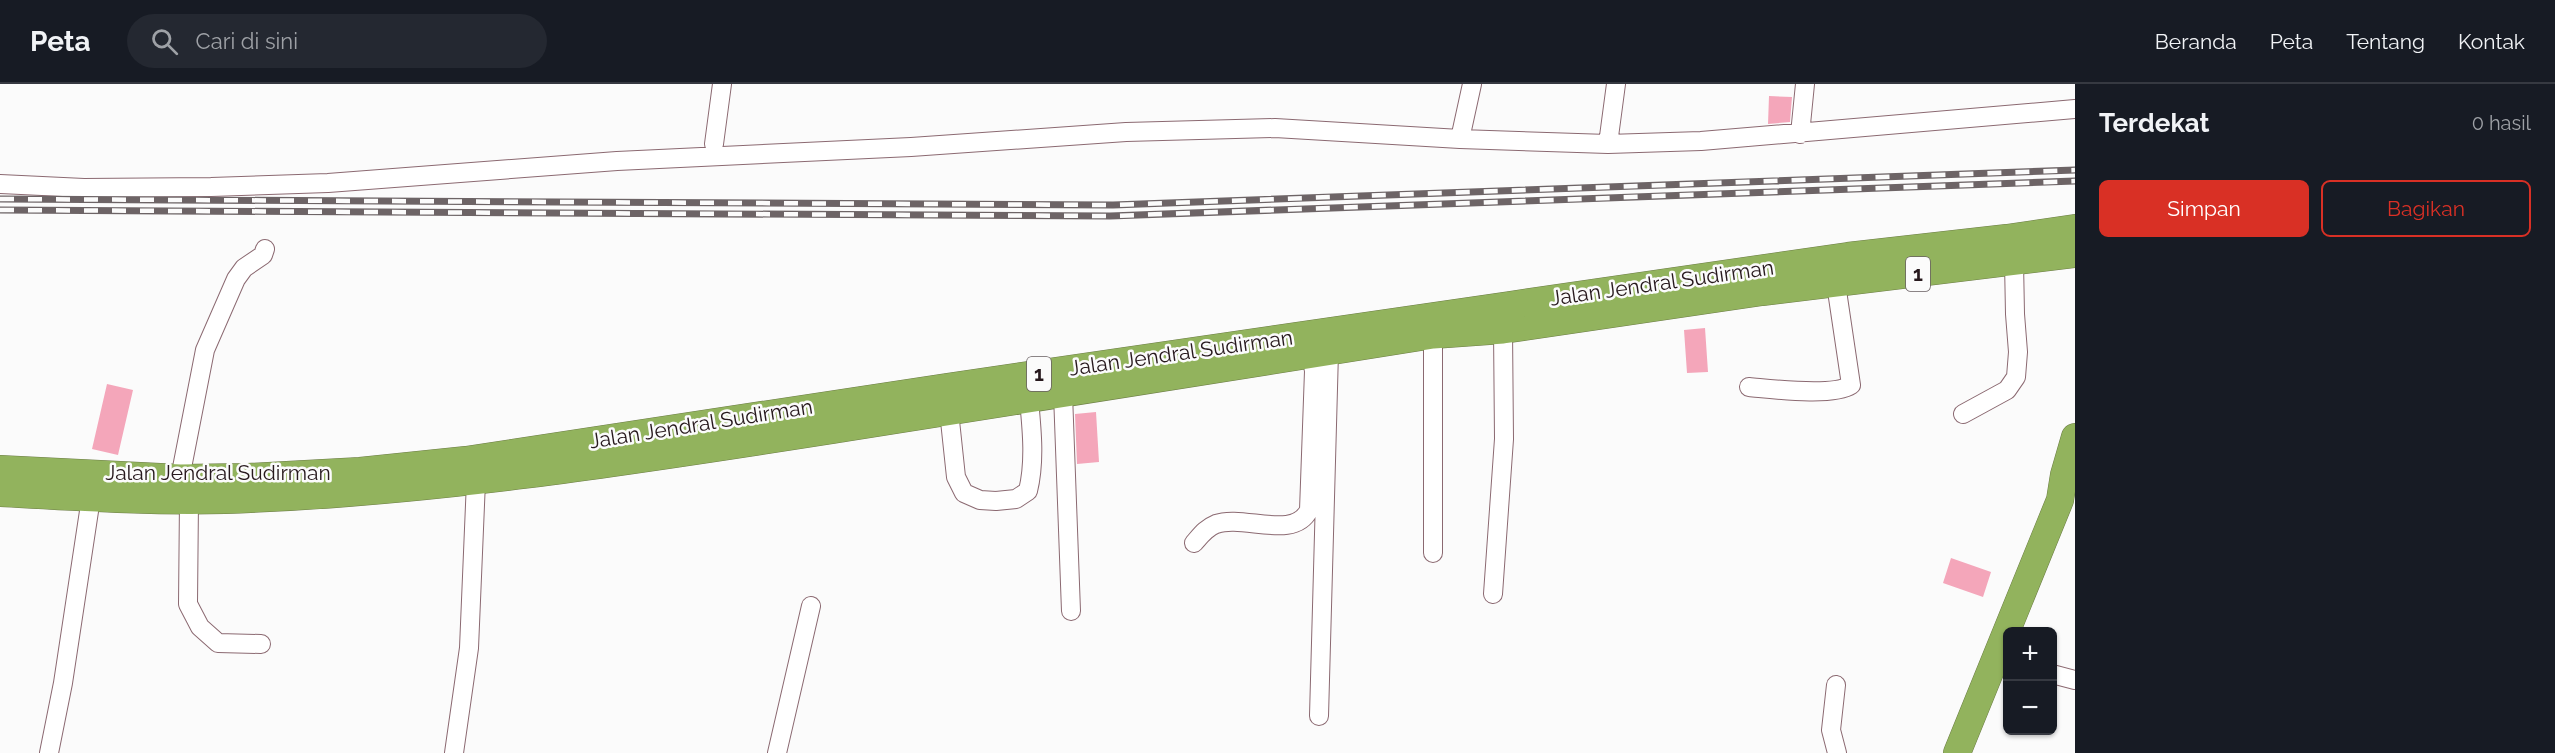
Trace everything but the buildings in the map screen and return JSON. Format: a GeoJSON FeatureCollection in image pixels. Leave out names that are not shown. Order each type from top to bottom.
{"type":"FeatureCollection","features":[{"type":"Feature","properties":{"kind":"highway","name":"Jalan Jendral Sudirman"},"geometry":{"type":"LineString","coordinates":[[0,469],[184,489],[466,460],[1028,388],[1848,256],[2075,228]]}},
{"type":"Feature","properties":{"kind":"highway","name":"1"},"geometry":{"type":"LineString","coordinates":[[1028,388],[1063,394],[1433,335],[1503,330],[1762,292],[2075,254]]}},
{"type":"Feature","properties":{"kind":"highway","name":"1"},"geometry":{"type":"LineString","coordinates":[[0,493],[91,498],[184,489],[279,497],[476,481],[735,445],[948,399]]}},
{"type":"Feature","properties":{"kind":"highway"},"geometry":{"type":"LineString","coordinates":[[1957,753],[2001,660],[2068,490],[2064,475],[2075,437]]}},
{"type":"Feature","properties":{"kind":"street"},"geometry":{"type":"LineString","coordinates":[[714,144],[722,84]]}},
{"type":"Feature","properties":{"kind":"street"},"geometry":{"type":"LineString","coordinates":[[1461,139],[1473,84]]}},
{"type":"Feature","properties":{"kind":"street"},"geometry":{"type":"LineString","coordinates":[[1608,144],[1616,84]]}},
{"type":"Feature","properties":{"kind":"street"},"geometry":{"type":"LineString","coordinates":[[1800,134],[1805,84]]}},
{"type":"Feature","properties":{"kind":"street"},"geometry":{"type":"LineString","coordinates":[[0,184],[84,188],[269,185],[1126,132],[1241,129],[1608,144],[1701,141],[2075,109]]}},
{"type":"Feature","properties":{"kind":"street"},"geometry":{"type":"LineString","coordinates":[[678,158],[714,144],[730,145],[765,154]]}},
{"type":"Feature","properties":{"kind":"street"},"geometry":{"type":"LineString","coordinates":[[261,644],[218,643],[200,627],[188,604],[184,489],[206,350],[236,279],[244,268],[263,255],[265,249]]}},
{"type":"Feature","properties":{"kind":"street"},"geometry":{"type":"LineString","coordinates":[[1963,414],[2007,390],[2016,377],[2018,352],[2014,262]]}},
{"type":"Feature","properties":{"kind":"street"},"geometry":{"type":"LineString","coordinates":[[1749,387],[1808,391],[1843,390],[1851,385],[1836,284]]}},
{"type":"Feature","properties":{"kind":"street"},"geometry":{"type":"LineString","coordinates":[[1493,594],[1504,438],[1503,330]]}},
{"type":"Feature","properties":{"kind":"street"},"geometry":{"type":"LineString","coordinates":[[1433,335],[1433,553]]}},
{"type":"Feature","properties":{"kind":"street"},"geometry":{"type":"LineString","coordinates":[[1194,543],[1207,528],[1218,523],[1276,525],[1296,524],[1305,520],[1309,510],[1314,371],[1320,354]]}},
{"type":"Feature","properties":{"kind":"street"},"geometry":{"type":"LineString","coordinates":[[1319,716],[1320,354]]}},
{"type":"Feature","properties":{"kind":"street"},"geometry":{"type":"LineString","coordinates":[[948,399],[956,477],[964,493],[980,500],[1016,499],[1028,491],[1032,475],[1033,444],[1028,388]]}},
{"type":"Feature","properties":{"kind":"street"},"geometry":{"type":"LineString","coordinates":[[1063,394],[1071,611]]}},
{"type":"Feature","properties":{"kind":"street"},"geometry":{"type":"LineString","coordinates":[[454,753],[469,648],[476,481]]}},
{"type":"Feature","properties":{"kind":"street"},"geometry":{"type":"LineString","coordinates":[[49,753],[63,683],[91,498]]}},
{"type":"Feature","properties":{"kind":"street"},"geometry":{"type":"LineString","coordinates":[[777,753],[811,606]]}},
{"type":"Feature","properties":{"kind":"street"},"geometry":{"type":"LineString","coordinates":[[2057,675],[2075,680]]}},
{"type":"Feature","properties":{"kind":"street"},"geometry":{"type":"LineString","coordinates":[[1836,685],[1831,730],[1837,753]]}},
{"type":"Feature","properties":{"kind":"railway"},"geometry":{"type":"LineString","coordinates":[[0,199],[1113,205],[2075,170]]}},
{"type":"Feature","properties":{"kind":"railway"},"geometry":{"type":"LineString","coordinates":[[0,210],[1110,216],[2075,181]]}}]}
